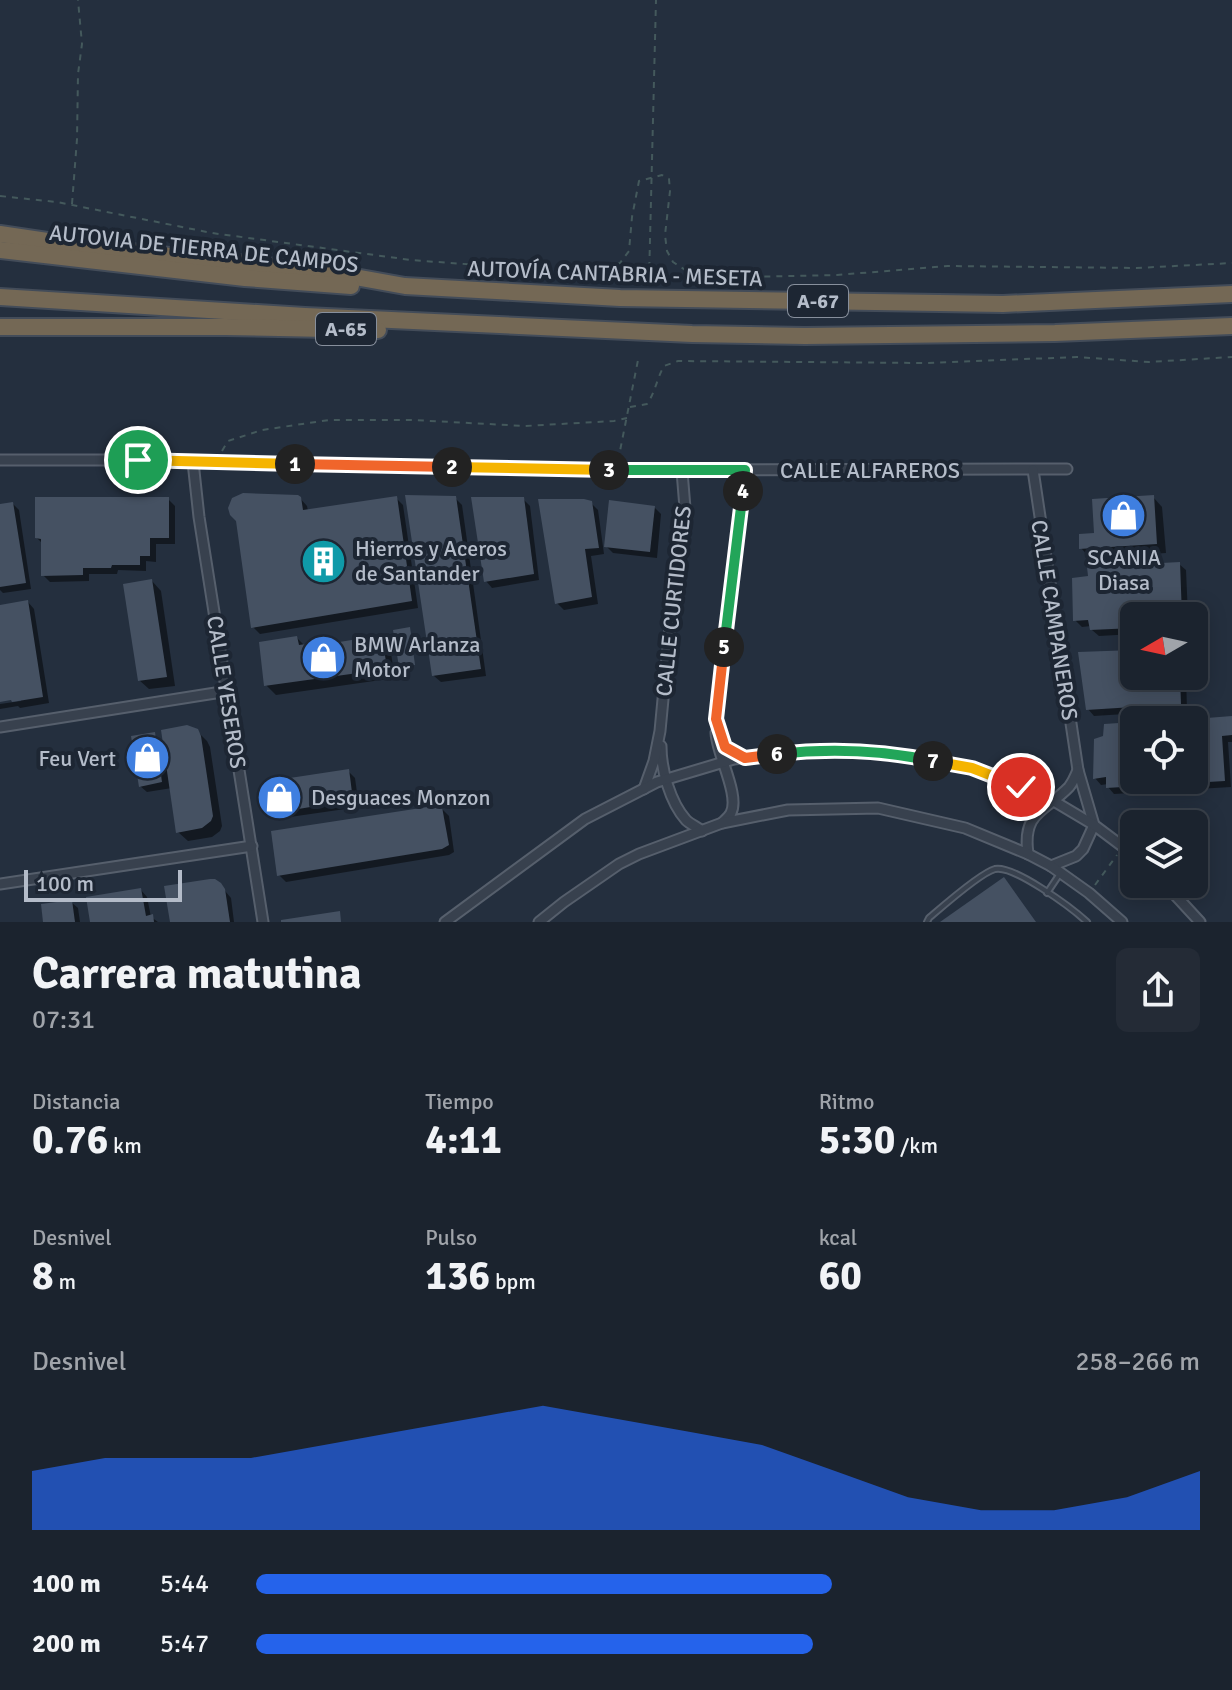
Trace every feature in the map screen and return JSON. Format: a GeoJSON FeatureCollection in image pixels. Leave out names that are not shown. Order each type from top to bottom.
{"type":"FeatureCollection","features":[{"type":"Feature","properties":{"kind":"highway","name":"AUTOVÍA CANTABRIA - MESETA"},"geometry":{"type":"LineString","coordinates":[[0,234],[101,249],[327,272],[405,286],[620,298],[1003,304],[1232,294]]}},
{"type":"Feature","properties":{"kind":"highway","name":"AUTOVIA DE TIERRA DE CAMPOS"},"geometry":{"type":"LineString","coordinates":[[0,250],[245,278],[357,287],[405,286]]}},
{"type":"Feature","properties":{"kind":"highway","name":"A-67"},"geometry":{"type":"LineString","coordinates":[[0,297],[305,316],[692,334],[1055,333],[1232,326]]}},
{"type":"Feature","properties":{"kind":"highway","name":"A-65"},"geometry":{"type":"LineString","coordinates":[[0,327],[692,334]]}},
{"type":"Feature","properties":{"kind":"street","name":"CALLE ALFAREROS"},"geometry":{"type":"LineString","coordinates":[[0,460],[682,471],[1067,469]]}},
{"type":"Feature","properties":{"kind":"street","name":"CALLE YESEROS"},"geometry":{"type":"LineString","coordinates":[[193,462],[263,922]]}},
{"type":"Feature","properties":{"kind":"street"},"geometry":{"type":"LineString","coordinates":[[722,823],[731,813],[733,801],[717,743],[716,719],[745,470]]}},
{"type":"Feature","properties":{"kind":"street","name":"CALLE CAMPANEROS"},"geometry":{"type":"LineString","coordinates":[[1033,470],[1078,770],[1094,825]]}},
{"type":"Feature","properties":{"kind":"street","name":"CALLE CURTIDORES"},"geometry":{"type":"LineString","coordinates":[[644,789],[660,731],[685,508],[682,471]]}},
{"type":"Feature","properties":{"kind":"street"},"geometry":{"type":"LineString","coordinates":[[0,727],[228,691]]}},
{"type":"Feature","properties":{"kind":"street"},"geometry":{"type":"LineString","coordinates":[[716,719],[725,747],[745,758]]}},
{"type":"Feature","properties":{"kind":"street","name":"CALLE CURTIDORES"},"geometry":{"type":"LineString","coordinates":[[660,731],[661,761],[676,805],[686,821],[702,831]]}},
{"type":"Feature","properties":{"kind":"street"},"geometry":{"type":"LineString","coordinates":[[445,922],[585,819],[644,789],[666,779],[722,763],[799,751],[883,752],[972,768],[1052,800],[1120,844]]}},
{"type":"Feature","properties":{"kind":"street"},"geometry":{"type":"LineString","coordinates":[[1028,854],[1028,827],[1038,812],[1071,785],[1078,770]]}},
{"type":"Feature","properties":{"kind":"street"},"geometry":{"type":"LineString","coordinates":[[539,922],[619,864],[722,823],[788,810],[878,808],[965,828],[1028,854],[1089,893],[1122,922]]}},
{"type":"Feature","properties":{"kind":"street"},"geometry":{"type":"LineString","coordinates":[[1051,866],[1076,856],[1083,849],[1094,825]]}},
{"type":"Feature","properties":{"kind":"street"},"geometry":{"type":"LineString","coordinates":[[0,884],[252,846]]}},
{"type":"Feature","properties":{"kind":"street"},"geometry":{"type":"LineString","coordinates":[[1178,898],[1200,922]]}},
{"type":"Feature","properties":{"kind":"lane"},"geometry":{"type":"LineString","coordinates":[[927,922],[994,869],[1009,870],[1073,909],[1087,922]]}},
{"type":"Feature","properties":{"kind":"lane"},"geometry":{"type":"LineString","coordinates":[[1047,893],[1061,873]]}},
{"type":"Feature","properties":{"kind":"path"},"geometry":{"type":"LineString","coordinates":[[72,205],[82,44],[78,0]]}},
{"type":"Feature","properties":{"kind":"path"},"geometry":{"type":"LineString","coordinates":[[649,280],[656,0]]}},
{"type":"Feature","properties":{"kind":"path"},"geometry":{"type":"LineString","coordinates":[[0,196],[72,205],[273,242],[411,260],[571,272],[607,269],[620,263],[629,251],[639,181],[662,175],[669,179],[670,191],[665,235],[667,251],[673,262],[687,271],[745,277],[837,275],[948,266],[1136,268],[1232,263]]}},
{"type":"Feature","properties":{"kind":"path"},"geometry":{"type":"LineString","coordinates":[[630,407],[647,404],[664,366],[678,361],[925,363],[1077,357],[1149,362],[1232,357]]}},
{"type":"Feature","properties":{"kind":"path"},"geometry":{"type":"LineString","coordinates":[[616,470],[638,360]]}},
{"type":"Feature","properties":{"kind":"path"},"geometry":{"type":"LineString","coordinates":[[216,462],[228,441],[262,430],[329,420],[413,420],[525,426],[627,418]]}},
{"type":"Feature","properties":{"kind":"path"},"geometry":{"type":"LineString","coordinates":[[1089,893],[1120,850]]}},
{"type":"Feature","properties":{"kind":"building","name":"Hierros y Aceros de Santander"},"geometry":{"type":"Polygon","coordinates":[[[243,493],[298,495],[303,510],[397,496],[412,601],[251,628],[236,521],[228,508],[232,498],[243,493]]]}},
{"type":"Feature","properties":{"kind":"building"},"geometry":{"type":"Polygon","coordinates":[[[405,495],[456,496],[481,669],[432,676],[405,495]]]}},
{"type":"Feature","properties":{"kind":"building","name":"SCANIA Diasa"},"geometry":{"type":"Polygon","coordinates":[[[1154,495],[1157,544],[1079,549],[1079,534],[1094,533],[1092,499],[1154,495]]]}},
{"type":"Feature","properties":{"kind":"building"},"geometry":{"type":"Polygon","coordinates":[[[35,497],[169,497],[169,538],[150,538],[150,556],[140,556],[140,565],[83,568],[83,575],[41,576],[41,539],[35,538],[35,497]]]}},
{"type":"Feature","properties":{"kind":"building"},"geometry":{"type":"Polygon","coordinates":[[[471,497],[524,497],[534,574],[484,582],[471,497]]]}},
{"type":"Feature","properties":{"kind":"building"},"geometry":{"type":"Polygon","coordinates":[[[538,499],[592,501],[599,548],[585,549],[592,597],[555,604],[538,499]]]}},
{"type":"Feature","properties":{"kind":"building"},"geometry":{"type":"Polygon","coordinates":[[[609,500],[655,506],[650,552],[604,547],[609,500]]]}},
{"type":"Feature","properties":{"kind":"building"},"geometry":{"type":"Polygon","coordinates":[[[13,502],[26,583],[0,587],[0,504],[13,502]]]}},
{"type":"Feature","properties":{"kind":"building"},"geometry":{"type":"Polygon","coordinates":[[[1180,562],[1181,602],[1120,602],[1120,629],[1090,630],[1088,620],[1073,621],[1072,578],[1088,576],[1087,567],[1180,562]]]}},
{"type":"Feature","properties":{"kind":"building"},"geometry":{"type":"Polygon","coordinates":[[[152,579],[167,677],[138,681],[123,584],[152,579]]]}},
{"type":"Feature","properties":{"kind":"building"},"geometry":{"type":"Polygon","coordinates":[[[28,600],[43,697],[0,702],[0,605],[28,600]]]}},
{"type":"Feature","properties":{"kind":"building"},"geometry":{"type":"Polygon","coordinates":[[[410,627],[415,665],[399,667],[393,630],[410,627]]]}},
{"type":"Feature","properties":{"kind":"building","name":"BMW Arlanza Motor"},"geometry":{"type":"Polygon","coordinates":[[[382,635],[387,669],[264,686],[259,642],[297,636],[299,645],[320,642],[321,645],[382,635]]]}},
{"type":"Feature","properties":{"kind":"building"},"geometry":{"type":"Polygon","coordinates":[[[1120,650],[1120,690],[1180,690],[1181,704],[1086,710],[1078,652],[1120,650]]]}},
{"type":"Feature","properties":{"kind":"building"},"geometry":{"type":"Polygon","coordinates":[[[1232,716],[1232,735],[1222,736],[1225,781],[1208,782],[1208,718],[1232,716]]]}},
{"type":"Feature","properties":{"kind":"building"},"geometry":{"type":"Polygon","coordinates":[[[1120,723],[1120,787],[1106,788],[1106,777],[1093,779],[1094,739],[1103,736],[1104,724],[1120,723]]]}},
{"type":"Feature","properties":{"kind":"building"},"geometry":{"type":"Polygon","coordinates":[[[187,725],[198,729],[201,736],[213,816],[202,828],[176,833],[161,730],[187,725]]]}},
{"type":"Feature","properties":{"kind":"building"},"geometry":{"type":"Polygon","coordinates":[[[155,732],[162,782],[139,787],[131,736],[155,732]]]}},
{"type":"Feature","properties":{"kind":"building"},"geometry":{"type":"Polygon","coordinates":[[[349,769],[353,800],[274,813],[270,781],[349,769]]]}},
{"type":"Feature","properties":{"kind":"building"},"geometry":{"type":"Polygon","coordinates":[[[442,807],[449,845],[442,849],[277,876],[271,831],[442,807]]]}},
{"type":"Feature","properties":{"kind":"building"},"geometry":{"type":"Polygon","coordinates":[[[1004,877],[1036,922],[940,922],[1004,877]]]}},
{"type":"Feature","properties":{"kind":"building"},"geometry":{"type":"Polygon","coordinates":[[[210,879],[221,883],[225,889],[230,922],[170,922],[164,886],[210,879]]]}},
{"type":"Feature","properties":{"kind":"building"},"geometry":{"type":"Polygon","coordinates":[[[141,888],[146,916],[153,914],[154,922],[90,922],[86,897],[141,888]]]}},
{"type":"Feature","properties":{"kind":"building"},"geometry":{"type":"Polygon","coordinates":[[[72,900],[75,922],[43,922],[41,904],[72,900]]]}},
{"type":"Feature","properties":{"kind":"building"},"geometry":{"type":"Polygon","coordinates":[[[340,911],[341,922],[281,922],[281,920],[340,911]]]}},
{"type":"Feature","properties":{"kind":"place","name":"SCANIA Diasa"},"geometry":{"type":"Point","coordinates":[1124,516]}},
{"type":"Feature","properties":{"kind":"place","name":"Hierros y Aceros de Santander"},"geometry":{"type":"Point","coordinates":[324,561]}},
{"type":"Feature","properties":{"kind":"place","name":"BMW Arlanza Motor"},"geometry":{"type":"Point","coordinates":[323,657]}},
{"type":"Feature","properties":{"kind":"place","name":"Feu Vert"},"geometry":{"type":"Point","coordinates":[147,758]}},
{"type":"Feature","properties":{"kind":"place","name":"Desguaces Monzon"},"geometry":{"type":"Point","coordinates":[280,797]}},
{"type":"Feature","properties":{"kind":"route"},"geometry":{"type":"LineString","coordinates":[[138,460],[745,470],[716,719],[725,747],[745,758],[799,751],[883,752],[972,768],[1021,787]]}}]}
